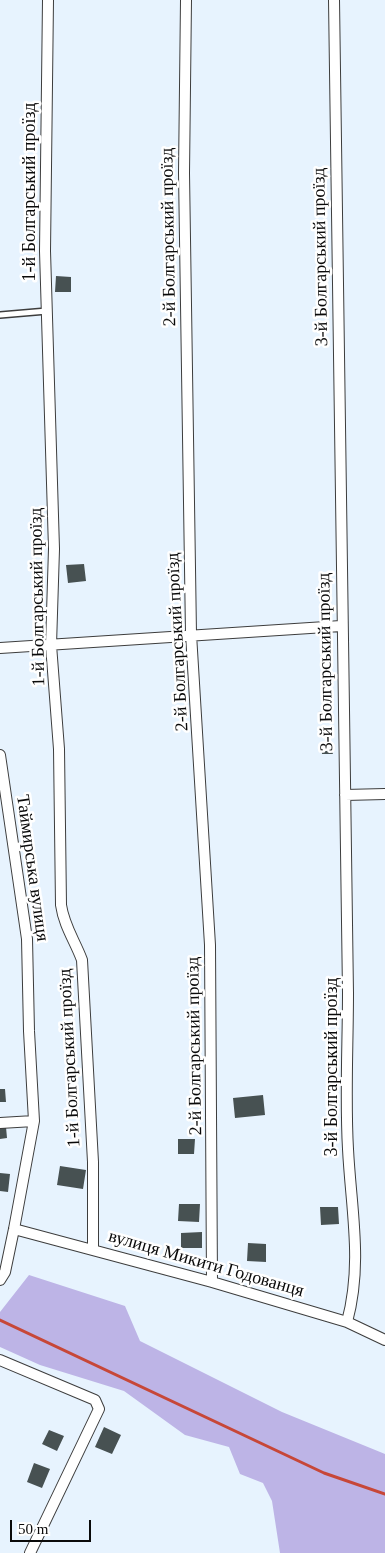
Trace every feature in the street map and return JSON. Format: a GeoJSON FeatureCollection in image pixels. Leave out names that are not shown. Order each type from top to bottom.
{"type":"FeatureCollection","features":[{"type":"Feature","properties":{"kind":"street","name":"1-й Болгарський проїзд"},"geometry":{"type":"LineString","coordinates":[[48,0],[46,251],[54,548],[51,645],[59,749],[61,905],[63,922],[75,941],[82,960],[92,1162],[92,1249]]}},
{"type":"Feature","properties":{"kind":"street","name":"2-й Болгарський проїзд"},"geometry":{"type":"LineString","coordinates":[[186,0],[184,173],[191,634],[210,945],[212,1282]]}},
{"type":"Feature","properties":{"kind":"street","name":"3-й Болгарський проїзд"},"geometry":{"type":"LineString","coordinates":[[334,0],[348,992],[347,1146],[356,1265],[354,1295],[347,1322]]}},
{"type":"Feature","properties":{"kind":"street"},"geometry":{"type":"LineString","coordinates":[[0,648],[191,634],[342,626]]}},
{"type":"Feature","properties":{"kind":"street","name":"Таймирська вулиця"},"geometry":{"type":"LineString","coordinates":[[0,755],[26,939],[34,1121],[14,1229],[2,1274]]}},
{"type":"Feature","properties":{"kind":"street"},"geometry":{"type":"LineString","coordinates":[[344,795],[385,794]]}},
{"type":"Feature","properties":{"kind":"street"},"geometry":{"type":"LineString","coordinates":[[0,1123],[34,1121]]}},
{"type":"Feature","properties":{"kind":"street","name":"вулиця Микити Годованця"},"geometry":{"type":"LineString","coordinates":[[14,1229],[212,1282],[347,1322],[385,1340]]}},
{"type":"Feature","properties":{"kind":"street"},"geometry":{"type":"LineString","coordinates":[[0,1360],[95,1400],[99,1409],[30,1553]]}},
{"type":"Feature","properties":{"kind":"lane"},"geometry":{"type":"LineString","coordinates":[[0,315],[48,311]]}},
{"type":"Feature","properties":{"kind":"shaded area"},"geometry":{"type":"Polygon","coordinates":[[[29,1275],[125,1306],[140,1341],[282,1412],[385,1454],[385,1553],[280,1553],[272,1501],[263,1483],[240,1474],[229,1447],[185,1435],[124,1391],[40,1365],[0,1347],[0,1312],[29,1275]]]}},
{"type":"Feature","properties":{"kind":"building"},"geometry":{"type":"Polygon","coordinates":[[[56,276],[71,277],[71,292],[55,292],[56,276]]]}},
{"type":"Feature","properties":{"kind":"building"},"geometry":{"type":"Polygon","coordinates":[[[84,564],[86,581],[68,583],[66,565],[84,564]]]}},
{"type":"Feature","properties":{"kind":"building"},"geometry":{"type":"Polygon","coordinates":[[[329,711],[329,718],[319,718],[318,712],[329,711]]]}},
{"type":"Feature","properties":{"kind":"building"},"geometry":{"type":"Polygon","coordinates":[[[321,744],[329,744],[333,754],[322,754],[321,744]]]}},
{"type":"Feature","properties":{"kind":"building"},"geometry":{"type":"Polygon","coordinates":[[[0,1089],[5,1089],[6,1102],[0,1102],[0,1089]]]}},
{"type":"Feature","properties":{"kind":"building"},"geometry":{"type":"Polygon","coordinates":[[[263,1095],[265,1115],[235,1118],[233,1098],[263,1095]]]}},
{"type":"Feature","properties":{"kind":"building"},"geometry":{"type":"Polygon","coordinates":[[[0,1127],[6,1127],[7,1138],[0,1139],[0,1127]]]}},
{"type":"Feature","properties":{"kind":"building"},"geometry":{"type":"Polygon","coordinates":[[[178,1139],[195,1139],[194,1154],[178,1154],[178,1139]]]}},
{"type":"Feature","properties":{"kind":"building"},"geometry":{"type":"Polygon","coordinates":[[[60,1166],[86,1170],[83,1189],[57,1185],[60,1166]]]}},
{"type":"Feature","properties":{"kind":"building"},"geometry":{"type":"Polygon","coordinates":[[[0,1173],[10,1174],[8,1192],[0,1191],[0,1173]]]}},
{"type":"Feature","properties":{"kind":"building"},"geometry":{"type":"Polygon","coordinates":[[[179,1204],[200,1204],[199,1222],[178,1221],[179,1204]]]}},
{"type":"Feature","properties":{"kind":"building"},"geometry":{"type":"Polygon","coordinates":[[[320,1207],[338,1207],[339,1224],[321,1225],[320,1207]]]}},
{"type":"Feature","properties":{"kind":"building"},"geometry":{"type":"Polygon","coordinates":[[[202,1232],[202,1248],[181,1248],[181,1233],[202,1232]]]}},
{"type":"Feature","properties":{"kind":"building"},"geometry":{"type":"Polygon","coordinates":[[[248,1243],[266,1244],[266,1262],[247,1261],[248,1243]]]}},
{"type":"Feature","properties":{"kind":"building"},"geometry":{"type":"Polygon","coordinates":[[[104,1427],[121,1435],[112,1454],[95,1447],[104,1427]]]}},
{"type":"Feature","properties":{"kind":"building"},"geometry":{"type":"Polygon","coordinates":[[[49,1430],[64,1436],[57,1451],[42,1444],[49,1430]]]}},
{"type":"Feature","properties":{"kind":"building"},"geometry":{"type":"Polygon","coordinates":[[[34,1463],[50,1469],[42,1488],[27,1482],[34,1463]]]}},
{"type":"Feature","properties":{"kind":"waterway"},"geometry":{"type":"LineString","coordinates":[[0,1320],[324,1473],[385,1494]]}}]}
